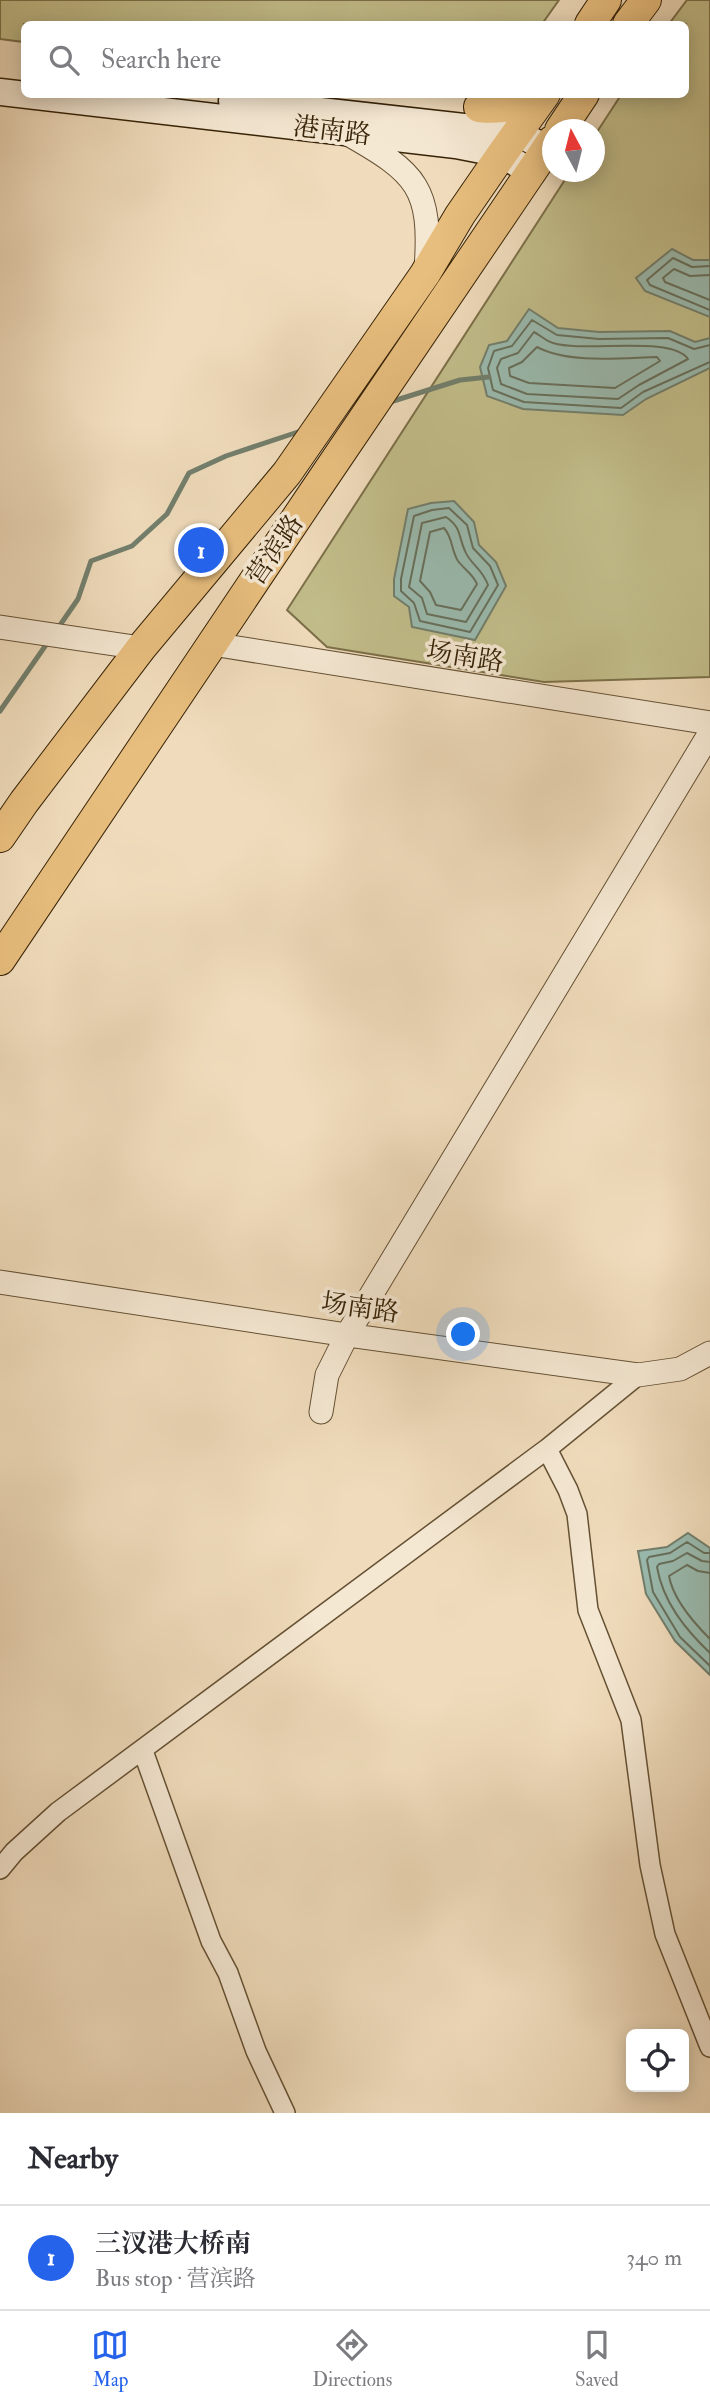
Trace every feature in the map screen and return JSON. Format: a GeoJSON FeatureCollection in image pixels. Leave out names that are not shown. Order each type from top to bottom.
{"type":"FeatureCollection","features":[{"type":"Feature","properties":{"kind":"main road"},"geometry":{"type":"LineString","coordinates":[[630,21],[646,0]]}},
{"type":"Feature","properties":{"kind":"main road"},"geometry":{"type":"LineString","coordinates":[[0,74],[21,77]]}},
{"type":"Feature","properties":{"kind":"main road","name":"港南路"},"geometry":{"type":"LineString","coordinates":[[0,92],[21,94]]}},
{"type":"Feature","properties":{"kind":"main road","name":"港南路"},"geometry":{"type":"LineString","coordinates":[[52,98],[456,145],[510,143]]}},
{"type":"Feature","properties":{"kind":"main road","name":"港南路"},"geometry":{"type":"LineString","coordinates":[[206,98],[542,147]]}},
{"type":"Feature","properties":{"kind":"main road"},"geometry":{"type":"LineString","coordinates":[[479,107],[497,110],[534,98]]}},
{"type":"Feature","properties":{"kind":"main road","name":"营滨路"},"geometry":{"type":"LineString","coordinates":[[0,837],[141,648],[287,473],[425,274],[460,215],[541,98]]}},
{"type":"Feature","properties":{"kind":"main road","name":"营滨路"},"geometry":{"type":"LineString","coordinates":[[567,119],[581,98]]}},
{"type":"Feature","properties":{"kind":"main road","name":"营滨路"},"geometry":{"type":"LineString","coordinates":[[11,958],[212,644],[542,157]]}},
{"type":"Feature","properties":{"kind":"street"},"geometry":{"type":"LineString","coordinates":[[345,132],[385,156],[411,178],[422,200],[428,233],[425,274]]}},
{"type":"Feature","properties":{"kind":"street"},"geometry":{"type":"LineString","coordinates":[[0,627],[141,648]]}},
{"type":"Feature","properties":{"kind":"street","name":"场南路"},"geometry":{"type":"LineString","coordinates":[[212,644],[710,723]]}},
{"type":"Feature","properties":{"kind":"street"},"geometry":{"type":"LineString","coordinates":[[321,1412],[327,1375],[347,1335],[710,733]]}},
{"type":"Feature","properties":{"kind":"street","name":"场南路"},"geometry":{"type":"LineString","coordinates":[[0,1282],[347,1335],[638,1375],[680,1369],[710,1353]]}},
{"type":"Feature","properties":{"kind":"street"},"geometry":{"type":"LineString","coordinates":[[0,1869],[14,1852],[58,1812],[547,1449],[638,1375]]}},
{"type":"Feature","properties":{"kind":"street"},"geometry":{"type":"LineString","coordinates":[[547,1449],[577,1514],[588,1610],[631,1720],[650,1865],[665,1934],[710,2047]]}},
{"type":"Feature","properties":{"kind":"street"},"geometry":{"type":"LineString","coordinates":[[143,1751],[211,1941],[228,1973],[256,2051],[285,2113]]}},
{"type":"Feature","properties":{"kind":"shaded area"},"geometry":{"type":"Polygon","coordinates":[[[0,0],[559,0],[544,21],[21,21],[21,42],[0,39],[0,0]]]}},
{"type":"Feature","properties":{"kind":"shaded area"},"geometry":{"type":"Polygon","coordinates":[[[687,0],[710,0],[710,677],[544,682],[327,647],[287,610],[564,182],[605,182],[605,120],[619,98],[689,98],[689,21],[671,21],[687,0]]]}},
{"type":"Feature","properties":{"kind":"water"},"geometry":{"type":"Polygon","coordinates":[[[672,249],[693,260],[710,260],[710,317],[645,291],[636,278],[672,249]]]}},
{"type":"Feature","properties":{"kind":"water"},"geometry":{"type":"Polygon","coordinates":[[[529,309],[558,328],[599,332],[670,331],[695,342],[710,338],[710,368],[646,399],[623,415],[523,409],[487,396],[480,367],[489,345],[507,341],[529,309]]]}},
{"type":"Feature","properties":{"kind":"water"},"geometry":{"type":"Polygon","coordinates":[[[454,501],[474,522],[479,545],[496,562],[506,586],[475,640],[412,627],[409,607],[394,596],[394,579],[408,509],[454,501]]]}},
{"type":"Feature","properties":{"kind":"water"},"geometry":{"type":"Polygon","coordinates":[[[688,1533],[710,1548],[710,1675],[675,1641],[646,1594],[638,1551],[667,1547],[688,1533]]]}},
{"type":"Feature","properties":{"kind":"waterway"},"geometry":{"type":"LineString","coordinates":[[387,403],[460,380],[489,377]]}},
{"type":"Feature","properties":{"kind":"waterway"},"geometry":{"type":"LineString","coordinates":[[58,628],[78,599],[91,561],[132,546],[167,514],[189,473],[226,456],[301,431]]}},
{"type":"Feature","properties":{"kind":"waterway"},"geometry":{"type":"LineString","coordinates":[[0,711],[48,642]]}},
{"type":"Feature","properties":{"kind":"place","name":"三汊港大桥南"},"geometry":{"type":"Point","coordinates":[201,550]}}]}
